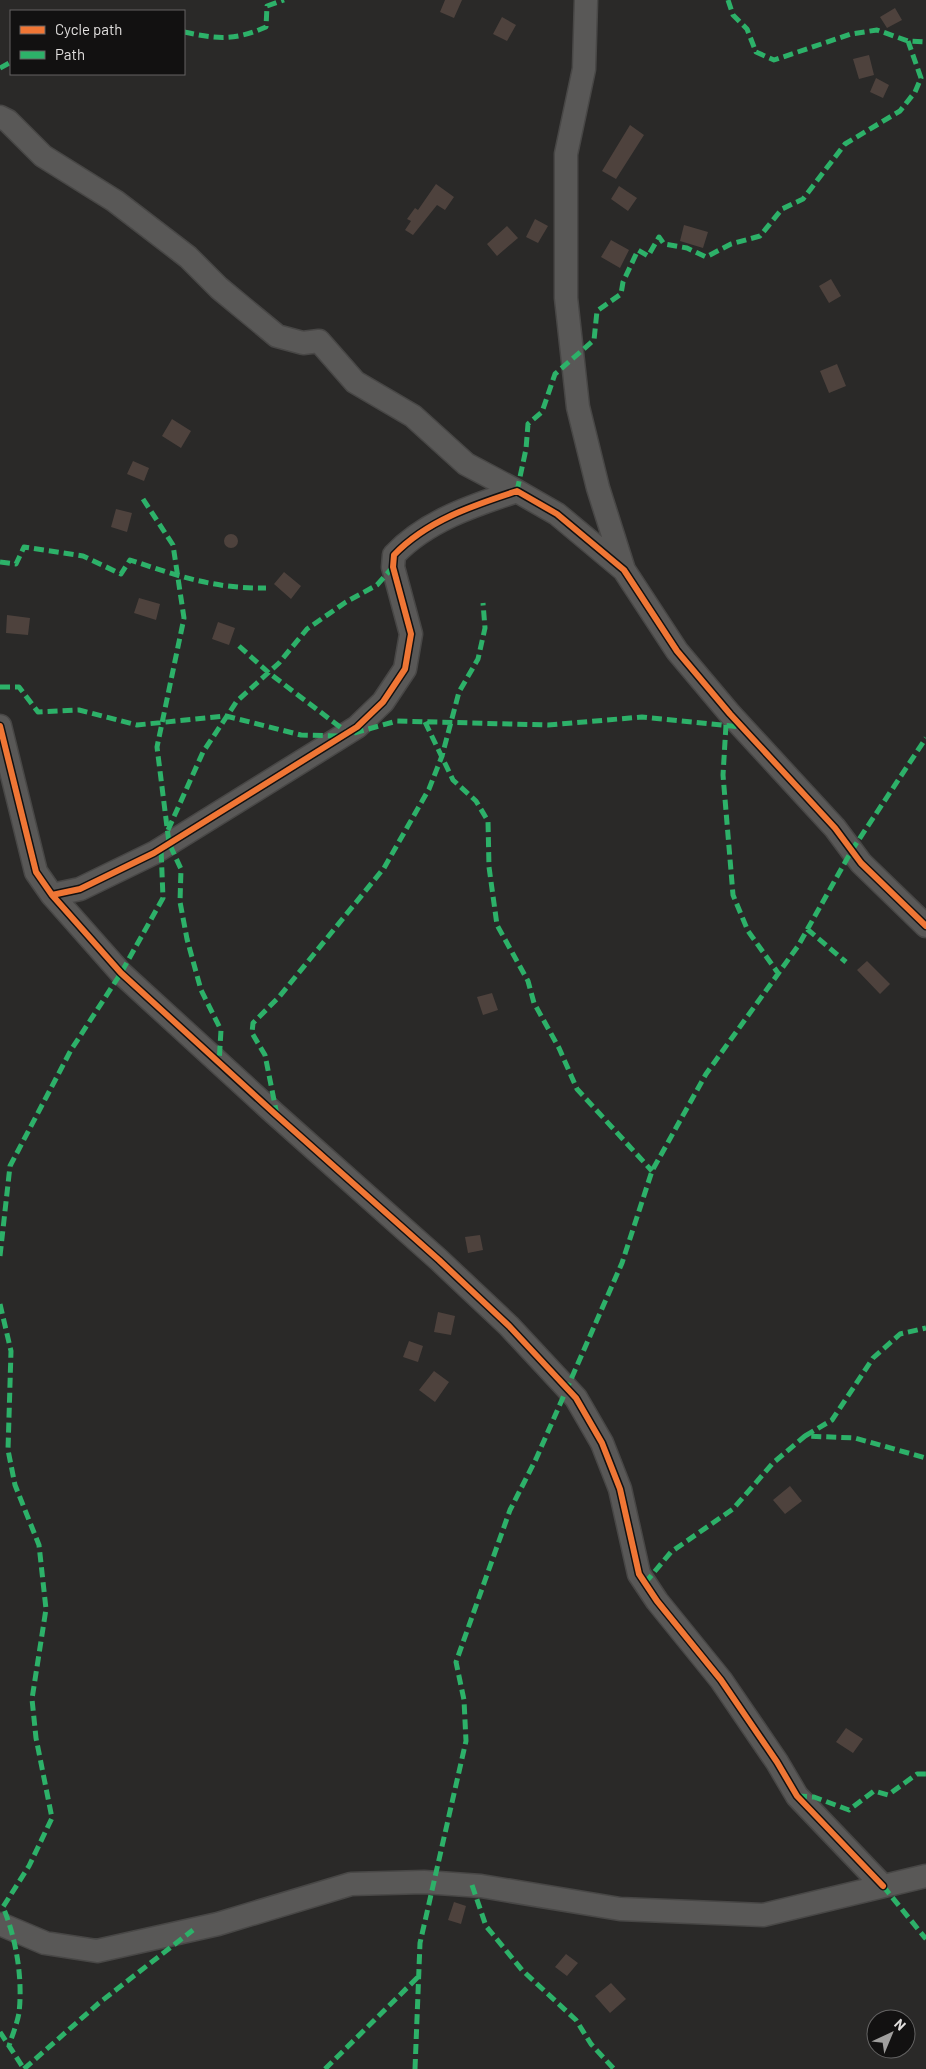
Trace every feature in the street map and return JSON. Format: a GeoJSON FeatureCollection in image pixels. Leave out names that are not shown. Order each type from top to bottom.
{"type":"FeatureCollection","features":[{"type":"Feature","properties":{"kind":"street"},"geometry":{"type":"LineString","coordinates":[[586,0],[584,69],[566,154],[566,298],[578,407],[598,488],[624,570],[677,651],[730,714],[829,821],[861,863],[926,926]]}},
{"type":"Feature","properties":{"kind":"street"},"geometry":{"type":"LineString","coordinates":[[0,117],[8,121],[43,156],[115,201],[188,257],[219,288],[277,336],[303,343],[319,341],[356,382],[413,416],[466,464],[557,514],[624,570]]}},
{"type":"Feature","properties":{"kind":"street"},"geometry":{"type":"LineString","coordinates":[[52,895],[80,889],[154,853],[357,727],[383,702],[405,668],[411,634],[393,567],[394,555],[405,542],[468,506],[517,491]]}},
{"type":"Feature","properties":{"kind":"street"},"geometry":{"type":"LineString","coordinates":[[0,726],[36,872],[52,895],[121,973],[267,1107],[439,1260],[508,1326],[576,1398],[602,1443],[620,1489],[639,1574],[657,1601],[721,1680],[777,1762],[797,1796],[883,1886]]}},
{"type":"Feature","properties":{"kind":"street"},"geometry":{"type":"LineString","coordinates":[[0,1924],[45,1942],[97,1951],[218,1924],[351,1884],[424,1882],[481,1886],[620,1909],[763,1915],[926,1876]]}},
{"type":"Feature","properties":{"kind":"building"},"geometry":{"type":"Polygon","coordinates":[[[445,0],[462,0],[454,18],[440,12],[445,0]]]}},
{"type":"Feature","properties":{"kind":"building"},"geometry":{"type":"Polygon","coordinates":[[[895,8],[902,20],[887,28],[880,17],[895,8]]]}},
{"type":"Feature","properties":{"kind":"building"},"geometry":{"type":"Polygon","coordinates":[[[502,17],[516,25],[507,41],[493,34],[502,17]]]}},
{"type":"Feature","properties":{"kind":"building"},"geometry":{"type":"Polygon","coordinates":[[[869,55],[874,75],[859,79],[853,59],[869,55]]]}},
{"type":"Feature","properties":{"kind":"building"},"geometry":{"type":"Polygon","coordinates":[[[876,78],[889,85],[883,98],[870,92],[876,78]]]}},
{"type":"Feature","properties":{"kind":"building"},"geometry":{"type":"Polygon","coordinates":[[[630,125],[644,135],[616,179],[602,171],[630,125]]]}},
{"type":"Feature","properties":{"kind":"building"},"geometry":{"type":"Polygon","coordinates":[[[436,184],[454,197],[445,210],[437,205],[413,235],[405,230],[411,221],[407,219],[415,208],[418,210],[436,184]]]}},
{"type":"Feature","properties":{"kind":"building"},"geometry":{"type":"Polygon","coordinates":[[[619,186],[637,198],[628,211],[611,199],[619,186]]]}},
{"type":"Feature","properties":{"kind":"building"},"geometry":{"type":"Polygon","coordinates":[[[535,219],[548,226],[538,243],[526,237],[535,219]]]}},
{"type":"Feature","properties":{"kind":"building"},"geometry":{"type":"Polygon","coordinates":[[[684,225],[708,232],[703,248],[680,241],[684,225]]]}},
{"type":"Feature","properties":{"kind":"building"},"geometry":{"type":"Polygon","coordinates":[[[507,226],[518,238],[497,256],[487,244],[507,226]]]}},
{"type":"Feature","properties":{"kind":"building"},"geometry":{"type":"Polygon","coordinates":[[[611,240],[629,250],[620,268],[601,257],[611,240]]]}},
{"type":"Feature","properties":{"kind":"building"},"geometry":{"type":"Polygon","coordinates":[[[831,279],[841,296],[829,303],[819,286],[831,279]]]}},
{"type":"Feature","properties":{"kind":"building"},"geometry":{"type":"Polygon","coordinates":[[[837,364],[846,386],[829,393],[820,371],[837,364]]]}},
{"type":"Feature","properties":{"kind":"building"},"geometry":{"type":"Polygon","coordinates":[[[172,419],[191,431],[181,448],[162,436],[172,419]]]}},
{"type":"Feature","properties":{"kind":"building"},"geometry":{"type":"Polygon","coordinates":[[[133,461],[149,468],[144,481],[127,474],[133,461]]]}},
{"type":"Feature","properties":{"kind":"building"},"geometry":{"type":"Polygon","coordinates":[[[116,509],[132,513],[127,532],[111,527],[116,509]]]}},
{"type":"Feature","properties":{"kind":"building"},"geometry":{"type":"Polygon","coordinates":[[[231,534],[236,536],[238,541],[236,546],[231,548],[226,546],[224,541],[226,536],[231,534]]]}},
{"type":"Feature","properties":{"kind":"building"},"geometry":{"type":"Polygon","coordinates":[[[284,572],[301,586],[291,599],[274,584],[284,572]]]}},
{"type":"Feature","properties":{"kind":"building"},"geometry":{"type":"Polygon","coordinates":[[[139,598],[160,604],[156,620],[134,613],[139,598]]]}},
{"type":"Feature","properties":{"kind":"building"},"geometry":{"type":"Polygon","coordinates":[[[7,615],[30,618],[28,635],[6,633],[7,615]]]}},
{"type":"Feature","properties":{"kind":"building"},"geometry":{"type":"Polygon","coordinates":[[[218,622],[235,628],[229,645],[212,639],[218,622]]]}},
{"type":"Feature","properties":{"kind":"building"},"geometry":{"type":"Polygon","coordinates":[[[867,961],[890,984],[880,994],[857,970],[867,961]]]}},
{"type":"Feature","properties":{"kind":"building"},"geometry":{"type":"Polygon","coordinates":[[[492,993],[498,1010],[483,1015],[477,997],[492,993]]]}},
{"type":"Feature","properties":{"kind":"building"},"geometry":{"type":"Polygon","coordinates":[[[480,1235],[483,1250],[468,1253],[465,1237],[480,1235]]]}},
{"type":"Feature","properties":{"kind":"building"},"geometry":{"type":"Polygon","coordinates":[[[438,1312],[455,1316],[451,1335],[434,1332],[438,1312]]]}},
{"type":"Feature","properties":{"kind":"building"},"geometry":{"type":"Polygon","coordinates":[[[409,1341],[423,1346],[418,1362],[403,1357],[409,1341]]]}},
{"type":"Feature","properties":{"kind":"building"},"geometry":{"type":"Polygon","coordinates":[[[434,1371],[449,1382],[435,1402],[419,1390],[434,1371]]]}},
{"type":"Feature","properties":{"kind":"building"},"geometry":{"type":"Polygon","coordinates":[[[790,1486],[802,1501],[785,1514],[773,1500],[790,1486]]]}},
{"type":"Feature","properties":{"kind":"building"},"geometry":{"type":"Polygon","coordinates":[[[846,1728],[863,1739],[853,1753],[836,1742],[846,1728]]]}},
{"type":"Feature","properties":{"kind":"building"},"geometry":{"type":"Polygon","coordinates":[[[454,1902],[466,1906],[461,1924],[448,1920],[454,1902]]]}},
{"type":"Feature","properties":{"kind":"building"},"geometry":{"type":"Polygon","coordinates":[[[566,1954],[578,1963],[567,1976],[555,1967],[566,1954]]]}},
{"type":"Feature","properties":{"kind":"building"},"geometry":{"type":"Polygon","coordinates":[[[611,1983],[626,1999],[610,2013],[595,1996],[611,1983]]]}},
{"type":"Feature","properties":{"kind":"marked path"},"geometry":{"type":"LineString","coordinates":[[185,32],[216,37],[235,37],[255,32],[266,27],[267,6],[284,0]]}},
{"type":"Feature","properties":{"kind":"marked path"},"geometry":{"type":"LineString","coordinates":[[728,0],[733,15],[747,29],[756,52],[774,60],[851,34],[877,30],[908,41],[926,42]]}},
{"type":"Feature","properties":{"kind":"marked path"},"geometry":{"type":"LineString","coordinates":[[517,491],[526,449],[528,424],[542,412],[555,374],[594,340],[597,311],[621,294],[623,282],[638,250],[648,256],[659,237],[664,244],[687,248],[706,257],[731,244],[760,236],[782,209],[803,199],[845,144],[900,111],[915,92],[921,78],[908,41]]}},
{"type":"Feature","properties":{"kind":"marked path"},"geometry":{"type":"LineString","coordinates":[[0,68],[10,63]]}},
{"type":"Feature","properties":{"kind":"marked path"},"geometry":{"type":"LineString","coordinates":[[143,499],[173,545],[184,618],[157,747],[169,843],[181,869],[180,902],[187,939],[201,990],[221,1030],[219,1063]]}},
{"type":"Feature","properties":{"kind":"marked path"},"geometry":{"type":"LineString","coordinates":[[0,562],[16,564],[24,547],[83,556],[121,574],[130,560],[213,584],[266,588]]}},
{"type":"Feature","properties":{"kind":"marked path"},"geometry":{"type":"LineString","coordinates":[[168,830],[203,752],[237,701],[279,663],[307,629],[346,602],[377,585],[393,567]]}},
{"type":"Feature","properties":{"kind":"marked path"},"geometry":{"type":"LineString","coordinates":[[277,1115],[265,1055],[252,1033],[253,1023],[279,997],[384,868],[429,789],[442,756],[459,692],[478,659],[485,628],[483,603]]}},
{"type":"Feature","properties":{"kind":"marked path"},"geometry":{"type":"LineString","coordinates":[[239,646],[269,673],[348,733]]}},
{"type":"Feature","properties":{"kind":"marked path"},"geometry":{"type":"LineString","coordinates":[[0,687],[19,687],[38,712],[79,710],[137,725],[226,716],[301,735],[340,736]]}},
{"type":"Feature","properties":{"kind":"marked path"},"geometry":{"type":"LineString","coordinates":[[354,733],[397,721],[548,725],[642,717],[742,727]]}},
{"type":"Feature","properties":{"kind":"marked path"},"geometry":{"type":"LineString","coordinates":[[425,722],[453,780],[476,801],[488,821],[489,867],[497,925],[528,981],[534,1003],[559,1048],[577,1089],[652,1171]]}},
{"type":"Feature","properties":{"kind":"marked path"},"geometry":{"type":"LineString","coordinates":[[726,725],[723,775],[733,895],[748,931],[778,973]]}},
{"type":"Feature","properties":{"kind":"marked path"},"geometry":{"type":"LineString","coordinates":[[415,2069],[420,1943],[466,1741],[464,1700],[456,1662],[510,1510],[536,1459],[622,1263],[652,1171],[706,1074],[798,946],[852,850],[926,738]]}},
{"type":"Feature","properties":{"kind":"marked path"},"geometry":{"type":"LineString","coordinates":[[0,1256],[10,1166],[71,1050],[121,973],[163,898],[161,848]]}},
{"type":"Feature","properties":{"kind":"marked path"},"geometry":{"type":"LineString","coordinates":[[807,929],[846,962]]}},
{"type":"Feature","properties":{"kind":"marked path"},"geometry":{"type":"LineString","coordinates":[[0,1304],[11,1351],[8,1450],[15,1485],[39,1545],[46,1609],[32,1699],[36,1738],[52,1818],[29,1866],[3,1907],[15,1945],[20,1986],[19,2013],[9,2046]]}},
{"type":"Feature","properties":{"kind":"marked path"},"geometry":{"type":"LineString","coordinates":[[805,1436],[832,1420],[873,1358],[900,1334],[926,1328]]}},
{"type":"Feature","properties":{"kind":"marked path"},"geometry":{"type":"LineString","coordinates":[[645,1583],[671,1552],[733,1509],[773,1463],[805,1436],[855,1438],[926,1458]]}},
{"type":"Feature","properties":{"kind":"marked path"},"geometry":{"type":"LineString","coordinates":[[797,1796],[814,1797],[849,1810],[874,1791],[888,1795],[917,1774],[926,1774]]}},
{"type":"Feature","properties":{"kind":"marked path"},"geometry":{"type":"LineString","coordinates":[[472,1885],[486,1926],[522,1970],[576,2020],[591,2044],[614,2069]]}},
{"type":"Feature","properties":{"kind":"marked path"},"geometry":{"type":"LineString","coordinates":[[883,1886],[926,1939]]}},
{"type":"Feature","properties":{"kind":"marked path"},"geometry":{"type":"LineString","coordinates":[[24,2069],[99,2003],[193,1930]]}},
{"type":"Feature","properties":{"kind":"marked path"},"geometry":{"type":"LineString","coordinates":[[325,2069],[418,1977]]}},
{"type":"Feature","properties":{"kind":"marked path"},"geometry":{"type":"LineString","coordinates":[[0,2032],[24,2069]]}},
{"type":"Feature","properties":{"kind":"cycle path"},"geometry":{"type":"LineString","coordinates":[[0,726],[36,872],[52,895],[80,889],[154,853],[357,727],[383,702],[405,669],[411,634],[393,567],[394,555],[421,533],[451,516],[517,491],[557,514],[624,570],[677,651],[730,714],[835,828],[861,863],[926,926]]}},
{"type":"Feature","properties":{"kind":"cycle path"},"geometry":{"type":"LineString","coordinates":[[52,895],[121,973],[439,1260],[509,1326],[576,1398],[602,1443],[620,1489],[639,1574],[657,1601],[721,1680],[777,1762],[797,1796],[883,1886]]}}]}
